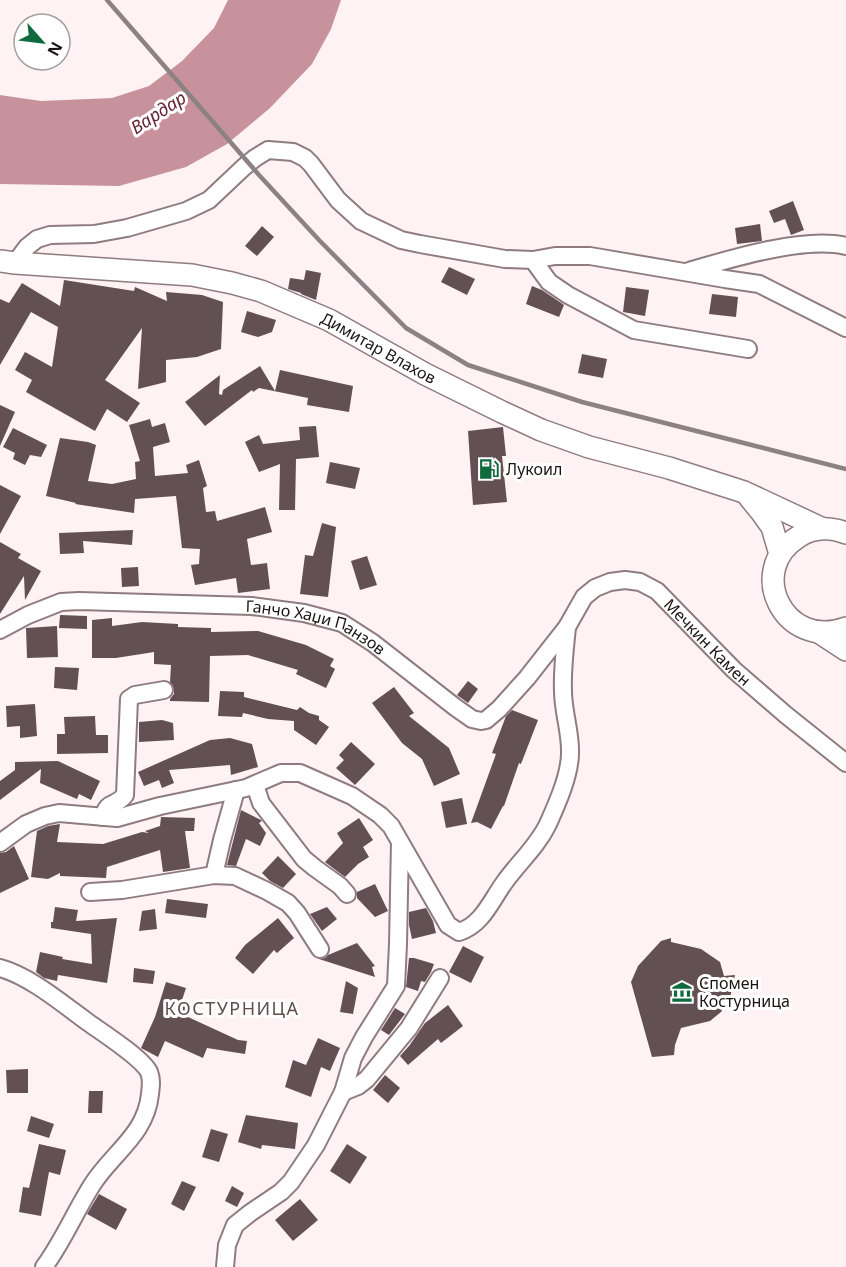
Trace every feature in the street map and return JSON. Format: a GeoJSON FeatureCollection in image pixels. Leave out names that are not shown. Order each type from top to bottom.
{"type":"FeatureCollection","features":[{"type":"Feature","properties":{"kind":"main road","name":"Димитар Влахов"},"geometry":{"type":"LineString","coordinates":[[8,262],[192,275],[261,291],[329,320],[425,374],[541,430],[589,447],[669,468],[744,492],[821,528],[846,533]]}},
{"type":"Feature","properties":{"kind":"main road"},"geometry":{"type":"LineString","coordinates":[[744,492],[771,527],[780,554]]}},
{"type":"Feature","properties":{"kind":"main road"},"geometry":{"type":"LineString","coordinates":[[821,528],[805,532],[791,541],[780,554],[773,574],[774,595],[784,613],[800,627],[820,633],[846,650]]}},
{"type":"Feature","properties":{"kind":"main road"},"geometry":{"type":"LineString","coordinates":[[820,633],[836,632],[846,628]]}},
{"type":"Feature","properties":{"kind":"street"},"geometry":{"type":"LineString","coordinates":[[8,262],[37,238],[50,235],[94,234],[127,228],[197,206],[209,200],[244,167],[268,150],[293,152],[304,158],[338,200],[361,221],[401,240],[505,259],[533,260],[555,256],[590,256],[759,284],[846,328]]}},
{"type":"Feature","properties":{"kind":"street"},"geometry":{"type":"LineString","coordinates":[[685,273],[749,255],[795,246],[828,244],[846,246]]}},
{"type":"Feature","properties":{"kind":"street"},"geometry":{"type":"LineString","coordinates":[[533,260],[549,282],[568,295],[634,330],[747,349]]}},
{"type":"Feature","properties":{"kind":"street","name":"Мечкин Камен"},"geometry":{"type":"LineString","coordinates":[[567,627],[584,597],[595,588],[610,582],[625,580],[640,582],[657,591],[734,670],[846,763]]}},
{"type":"Feature","properties":{"kind":"street","name":"Ганчо Хаџи Панзов"},"geometry":{"type":"LineString","coordinates":[[0,630],[28,615],[61,602],[252,606],[304,613],[342,623],[351,628],[455,707],[472,719],[480,721],[486,720],[513,694],[567,627]]}},
{"type":"Feature","properties":{"kind":"street"},"geometry":{"type":"LineString","coordinates":[[0,843],[26,824],[45,816],[59,813],[117,818],[255,785],[281,773],[300,773],[341,791],[380,815],[391,826],[448,925],[459,932],[468,929],[479,920],[493,902],[502,884],[531,850],[547,826],[568,770],[570,751],[562,691],[567,627]]}},
{"type":"Feature","properties":{"kind":"street"},"geometry":{"type":"LineString","coordinates":[[103,817],[105,808],[120,801],[125,795],[129,699],[135,695],[164,690]]}},
{"type":"Feature","properties":{"kind":"street"},"geometry":{"type":"LineString","coordinates":[[255,785],[261,803],[304,858],[347,894]]}},
{"type":"Feature","properties":{"kind":"street"},"geometry":{"type":"LineString","coordinates":[[214,875],[236,790]]}},
{"type":"Feature","properties":{"kind":"street"},"geometry":{"type":"LineString","coordinates":[[225,1267],[227,1245],[236,1225],[291,1182],[316,1145],[343,1092],[353,1058],[364,1036],[396,986],[400,841]]}},
{"type":"Feature","properties":{"kind":"street"},"geometry":{"type":"LineString","coordinates":[[90,892],[122,890],[214,875],[235,876],[288,903],[320,949]]}},
{"type":"Feature","properties":{"kind":"street"},"geometry":{"type":"LineString","coordinates":[[0,968],[18,975],[43,990],[143,1063],[152,1081],[149,1105],[136,1133],[108,1163],[93,1184],[44,1267]]}},
{"type":"Feature","properties":{"kind":"street"},"geometry":{"type":"LineString","coordinates":[[343,1092],[358,1086],[367,1079],[409,1028],[440,978]]}},
{"type":"Feature","properties":{"kind":"water","name":"Вардар"},"geometry":{"type":"Polygon","coordinates":[[[228,0],[341,0],[331,29],[312,64],[270,108],[227,144],[186,167],[119,186],[0,184],[0,95],[41,101],[112,98],[149,86],[182,61],[214,28],[228,0]]]}},
{"type":"Feature","properties":{"kind":"building"},"geometry":{"type":"Polygon","coordinates":[[[793,201],[804,230],[791,235],[785,219],[774,223],[769,211],[793,201]]]}},
{"type":"Feature","properties":{"kind":"building"},"geometry":{"type":"Polygon","coordinates":[[[760,224],[762,241],[737,244],[735,228],[760,224]]]}},
{"type":"Feature","properties":{"kind":"building"},"geometry":{"type":"Polygon","coordinates":[[[262,226],[274,237],[257,256],[245,246],[262,226]]]}},
{"type":"Feature","properties":{"kind":"building"},"geometry":{"type":"Polygon","coordinates":[[[449,267],[475,279],[467,295],[441,282],[449,267]]]}},
{"type":"Feature","properties":{"kind":"building"},"geometry":{"type":"Polygon","coordinates":[[[306,270],[321,273],[316,300],[288,289],[290,278],[304,280],[306,270]]]}},
{"type":"Feature","properties":{"kind":"building"},"geometry":{"type":"Polygon","coordinates":[[[64,280],[134,291],[135,287],[167,301],[166,292],[202,295],[223,302],[221,349],[197,357],[166,360],[166,382],[138,389],[142,328],[105,380],[140,403],[127,422],[107,409],[95,431],[26,392],[32,380],[15,370],[25,352],[52,367],[58,327],[31,312],[0,365],[0,299],[9,303],[22,283],[60,306],[64,280]]]}},
{"type":"Feature","properties":{"kind":"building"},"geometry":{"type":"Polygon","coordinates":[[[532,286],[564,305],[559,317],[526,304],[532,286]]]}},
{"type":"Feature","properties":{"kind":"building"},"geometry":{"type":"Polygon","coordinates":[[[626,287],[649,290],[645,316],[623,312],[626,287]]]}},
{"type":"Feature","properties":{"kind":"building"},"geometry":{"type":"Polygon","coordinates":[[[712,294],[738,297],[736,317],[709,314],[712,294]]]}},
{"type":"Feature","properties":{"kind":"building"},"geometry":{"type":"Polygon","coordinates":[[[247,311],[276,320],[272,332],[258,337],[241,332],[247,311]]]}},
{"type":"Feature","properties":{"kind":"building"},"geometry":{"type":"Polygon","coordinates":[[[582,354],[607,359],[603,378],[578,373],[582,354]]]}},
{"type":"Feature","properties":{"kind":"building"},"geometry":{"type":"Polygon","coordinates":[[[260,366],[275,391],[280,370],[353,386],[349,412],[307,405],[308,398],[259,388],[253,392],[252,390],[205,426],[185,402],[220,375],[219,394],[222,395],[223,390],[260,366]]]}},
{"type":"Feature","properties":{"kind":"building"},"geometry":{"type":"Polygon","coordinates":[[[0,405],[15,412],[0,446],[0,405]]]}},
{"type":"Feature","properties":{"kind":"building"},"geometry":{"type":"Polygon","coordinates":[[[150,419],[152,427],[165,423],[170,442],[153,447],[155,476],[188,473],[186,465],[199,460],[207,486],[203,488],[206,512],[215,511],[217,521],[265,507],[272,532],[247,539],[251,565],[267,563],[270,589],[238,593],[236,578],[195,585],[191,565],[199,564],[200,549],[182,548],[176,496],[135,499],[134,513],[75,504],[46,496],[60,438],[96,445],[88,481],[112,484],[136,479],[135,462],[140,461],[129,425],[150,419]]]}},
{"type":"Feature","properties":{"kind":"building"},"geometry":{"type":"Polygon","coordinates":[[[316,426],[319,457],[296,459],[295,510],[279,510],[280,464],[259,472],[245,442],[259,435],[263,444],[300,440],[299,427],[316,426]]]}},
{"type":"Feature","properties":{"kind":"building","name":"Лукоил"},"geometry":{"type":"Polygon","coordinates":[[[503,427],[506,456],[502,456],[507,502],[473,505],[468,431],[503,427]]]}},
{"type":"Feature","properties":{"kind":"building"},"geometry":{"type":"Polygon","coordinates":[[[13,428],[47,445],[41,457],[30,455],[25,465],[13,459],[15,453],[3,447],[13,428]]]}},
{"type":"Feature","properties":{"kind":"building"},"geometry":{"type":"Polygon","coordinates":[[[330,462],[360,468],[355,489],[326,483],[330,462]]]}},
{"type":"Feature","properties":{"kind":"building"},"geometry":{"type":"Polygon","coordinates":[[[0,485],[21,496],[0,534],[0,485]]]}},
{"type":"Feature","properties":{"kind":"building"},"geometry":{"type":"Polygon","coordinates":[[[322,523],[336,527],[328,597],[300,594],[305,555],[313,556],[322,523]]]}},
{"type":"Feature","properties":{"kind":"building"},"geometry":{"type":"Polygon","coordinates":[[[133,530],[132,545],[83,541],[84,553],[60,554],[59,533],[133,530]]]}},
{"type":"Feature","properties":{"kind":"building"},"geometry":{"type":"Polygon","coordinates":[[[0,542],[21,554],[18,558],[41,571],[25,600],[24,576],[0,614],[0,542]]]}},
{"type":"Feature","properties":{"kind":"building"},"geometry":{"type":"Polygon","coordinates":[[[367,556],[377,585],[360,590],[351,561],[367,556]]]}},
{"type":"Feature","properties":{"kind":"building"},"geometry":{"type":"Polygon","coordinates":[[[138,567],[139,586],[122,587],[121,568],[138,567]]]}},
{"type":"Feature","properties":{"kind":"building"},"geometry":{"type":"Polygon","coordinates":[[[60,615],[87,616],[87,629],[59,628],[60,615]]]}},
{"type":"Feature","properties":{"kind":"building"},"geometry":{"type":"Polygon","coordinates":[[[112,618],[112,626],[142,622],[178,624],[178,627],[211,628],[211,632],[258,631],[306,645],[334,659],[330,666],[335,669],[326,688],[296,674],[298,670],[248,655],[210,656],[209,702],[170,701],[174,694],[170,682],[171,665],[154,664],[154,652],[116,658],[92,658],[92,620],[112,618]]]}},
{"type":"Feature","properties":{"kind":"building"},"geometry":{"type":"Polygon","coordinates":[[[57,626],[58,657],[27,658],[26,628],[57,626]]]}},
{"type":"Feature","properties":{"kind":"building"},"geometry":{"type":"Polygon","coordinates":[[[55,667],[79,668],[77,690],[54,688],[55,667]]]}},
{"type":"Feature","properties":{"kind":"building"},"geometry":{"type":"Polygon","coordinates":[[[468,681],[478,689],[468,703],[457,695],[468,681]]]}},
{"type":"Feature","properties":{"kind":"building"},"geometry":{"type":"Polygon","coordinates":[[[394,687],[414,713],[409,716],[449,748],[460,774],[434,786],[422,759],[402,743],[372,703],[394,687]]]}},
{"type":"Feature","properties":{"kind":"building"},"geometry":{"type":"Polygon","coordinates":[[[220,691],[244,692],[244,697],[297,710],[300,707],[319,716],[319,720],[329,727],[316,745],[294,730],[294,721],[268,719],[243,713],[242,717],[218,716],[220,691]]]}},
{"type":"Feature","properties":{"kind":"building"},"geometry":{"type":"Polygon","coordinates":[[[35,704],[37,736],[20,738],[20,726],[7,727],[6,706],[35,704]]]}},
{"type":"Feature","properties":{"kind":"building"},"geometry":{"type":"Polygon","coordinates":[[[512,710],[538,720],[521,764],[519,763],[504,806],[491,829],[477,822],[471,823],[496,754],[492,753],[506,716],[512,710]]]}},
{"type":"Feature","properties":{"kind":"building"},"geometry":{"type":"Polygon","coordinates":[[[95,716],[96,735],[108,735],[108,753],[57,754],[57,734],[65,734],[64,717],[95,716]]]}},
{"type":"Feature","properties":{"kind":"building"},"geometry":{"type":"Polygon","coordinates":[[[162,720],[173,723],[174,740],[139,742],[139,722],[162,720]]]}},
{"type":"Feature","properties":{"kind":"building"},"geometry":{"type":"Polygon","coordinates":[[[230,738],[252,744],[258,767],[231,775],[230,765],[169,770],[174,783],[162,788],[159,780],[144,786],[138,772],[210,740],[230,738]]]}},
{"type":"Feature","properties":{"kind":"building"},"geometry":{"type":"Polygon","coordinates":[[[351,742],[375,764],[355,785],[336,768],[344,760],[339,755],[351,742]]]}},
{"type":"Feature","properties":{"kind":"building"},"geometry":{"type":"Polygon","coordinates":[[[58,761],[100,781],[91,800],[79,794],[77,799],[40,783],[41,769],[0,800],[0,781],[15,770],[15,762],[58,761]]]}},
{"type":"Feature","properties":{"kind":"building"},"geometry":{"type":"Polygon","coordinates":[[[462,798],[467,824],[446,828],[441,802],[462,798]]]}},
{"type":"Feature","properties":{"kind":"building"},"geometry":{"type":"Polygon","coordinates":[[[241,810],[261,820],[259,823],[266,833],[260,846],[246,839],[236,866],[227,865],[241,810]]]}},
{"type":"Feature","properties":{"kind":"building"},"geometry":{"type":"Polygon","coordinates":[[[161,817],[195,818],[194,831],[185,831],[190,868],[163,872],[160,850],[107,867],[106,878],[60,876],[60,873],[48,879],[31,877],[37,831],[60,824],[57,842],[103,844],[142,832],[149,833],[145,831],[160,826],[161,817]]]}},
{"type":"Feature","properties":{"kind":"building"},"geometry":{"type":"Polygon","coordinates":[[[359,818],[373,840],[363,847],[369,857],[345,877],[325,862],[343,843],[337,833],[359,818]]]}},
{"type":"Feature","properties":{"kind":"building"},"geometry":{"type":"Polygon","coordinates":[[[14,846],[29,879],[0,893],[0,853],[14,846]]]}},
{"type":"Feature","properties":{"kind":"building"},"geometry":{"type":"Polygon","coordinates":[[[278,856],[296,874],[283,888],[270,881],[262,873],[278,856]]]}},
{"type":"Feature","properties":{"kind":"building"},"geometry":{"type":"Polygon","coordinates":[[[375,884],[388,911],[375,917],[357,898],[357,892],[375,884]]]}},
{"type":"Feature","properties":{"kind":"building"},"geometry":{"type":"Polygon","coordinates":[[[167,899],[208,904],[206,918],[165,913],[167,899]]]}},
{"type":"Feature","properties":{"kind":"building"},"geometry":{"type":"Polygon","coordinates":[[[55,907],[78,910],[76,921],[117,918],[107,983],[58,975],[57,981],[44,978],[36,972],[40,952],[63,957],[62,959],[92,964],[91,934],[51,928],[55,907]]]}},
{"type":"Feature","properties":{"kind":"building"},"geometry":{"type":"Polygon","coordinates":[[[327,907],[337,919],[322,931],[310,914],[327,907]]]}},
{"type":"Feature","properties":{"kind":"building"},"geometry":{"type":"Polygon","coordinates":[[[426,908],[436,933],[412,939],[409,912],[426,908]]]}},
{"type":"Feature","properties":{"kind":"building"},"geometry":{"type":"Polygon","coordinates":[[[155,909],[157,929],[139,931],[142,911],[155,909]]]}},
{"type":"Feature","properties":{"kind":"building"},"geometry":{"type":"Polygon","coordinates":[[[278,918],[294,938],[277,953],[274,950],[253,974],[235,958],[245,945],[278,918]]]}},
{"type":"Feature","properties":{"kind":"building","name":"Спомен Костурница"},"geometry":{"type":"Polygon","coordinates":[[[671,938],[671,942],[701,949],[720,962],[724,976],[735,975],[730,998],[721,1012],[710,1021],[681,1028],[674,1055],[652,1057],[631,982],[638,966],[661,941],[671,938]]]}},
{"type":"Feature","properties":{"kind":"building"},"geometry":{"type":"Polygon","coordinates":[[[357,943],[375,966],[372,967],[375,977],[319,959],[325,958],[357,943]]]}},
{"type":"Feature","properties":{"kind":"building"},"geometry":{"type":"Polygon","coordinates":[[[463,946],[484,957],[471,983],[449,972],[463,946]]]}},
{"type":"Feature","properties":{"kind":"building"},"geometry":{"type":"Polygon","coordinates":[[[409,958],[434,964],[425,982],[421,981],[418,991],[406,987],[409,958]]]}},
{"type":"Feature","properties":{"kind":"building"},"geometry":{"type":"Polygon","coordinates":[[[134,968],[155,971],[153,984],[133,982],[134,968]]]}},
{"type":"Feature","properties":{"kind":"building"},"geometry":{"type":"Polygon","coordinates":[[[346,981],[358,988],[353,1014],[340,1012],[346,981]]]}},
{"type":"Feature","properties":{"kind":"building"},"geometry":{"type":"Polygon","coordinates":[[[166,982],[186,988],[181,1003],[192,1006],[188,1017],[238,1040],[247,1041],[245,1054],[207,1048],[203,1058],[165,1041],[158,1057],[141,1048],[155,1017],[166,982]]]}},
{"type":"Feature","properties":{"kind":"building"},"geometry":{"type":"Polygon","coordinates":[[[448,1005],[463,1026],[441,1043],[438,1039],[408,1065],[400,1056],[425,1023],[448,1005]]]}},
{"type":"Feature","properties":{"kind":"building"},"geometry":{"type":"Polygon","coordinates":[[[395,1008],[405,1014],[389,1035],[381,1030],[395,1008]]]}},
{"type":"Feature","properties":{"kind":"building"},"geometry":{"type":"Polygon","coordinates":[[[318,1038],[340,1048],[330,1071],[321,1067],[311,1097],[285,1087],[293,1060],[306,1065],[318,1038]]]}},
{"type":"Feature","properties":{"kind":"building"},"geometry":{"type":"Polygon","coordinates":[[[28,1069],[28,1093],[7,1093],[6,1070],[28,1069]]]}},
{"type":"Feature","properties":{"kind":"building"},"geometry":{"type":"Polygon","coordinates":[[[385,1075],[400,1088],[388,1103],[373,1090],[385,1075]]]}},
{"type":"Feature","properties":{"kind":"building"},"geometry":{"type":"Polygon","coordinates":[[[89,1091],[103,1091],[102,1113],[88,1113],[89,1091]]]}},
{"type":"Feature","properties":{"kind":"building"},"geometry":{"type":"Polygon","coordinates":[[[246,1115],[298,1123],[295,1149],[262,1145],[261,1149],[238,1142],[246,1115]]]}},
{"type":"Feature","properties":{"kind":"building"},"geometry":{"type":"Polygon","coordinates":[[[31,1116],[54,1124],[49,1138],[27,1131],[31,1116]]]}},
{"type":"Feature","properties":{"kind":"building"},"geometry":{"type":"Polygon","coordinates":[[[211,1129],[228,1134],[219,1162],[202,1157],[211,1129]]]}},
{"type":"Feature","properties":{"kind":"building"},"geometry":{"type":"Polygon","coordinates":[[[39,1144],[66,1150],[60,1175],[49,1172],[41,1216],[19,1212],[23,1187],[29,1188],[39,1144]]]}},
{"type":"Feature","properties":{"kind":"building"},"geometry":{"type":"Polygon","coordinates":[[[347,1144],[367,1157],[350,1184],[330,1171],[347,1144]]]}},
{"type":"Feature","properties":{"kind":"building"},"geometry":{"type":"Polygon","coordinates":[[[182,1181],[196,1187],[184,1211],[171,1204],[182,1181]]]}},
{"type":"Feature","properties":{"kind":"building"},"geometry":{"type":"Polygon","coordinates":[[[232,1186],[244,1193],[237,1207],[225,1201],[232,1186]]]}},
{"type":"Feature","properties":{"kind":"building"},"geometry":{"type":"Polygon","coordinates":[[[99,1194],[127,1209],[116,1230],[87,1214],[99,1194]]]}},
{"type":"Feature","properties":{"kind":"building"},"geometry":{"type":"Polygon","coordinates":[[[300,1199],[318,1220],[293,1241],[275,1220],[300,1199]]]}},
{"type":"Feature","properties":{"kind":"railway"},"geometry":{"type":"LineString","coordinates":[[107,0],[259,175],[406,328],[468,365],[582,402],[846,469]]}},
{"type":"Feature","properties":{"kind":"place","name":"Лукоил"},"geometry":{"type":"Point","coordinates":[489,469]}},
{"type":"Feature","properties":{"kind":"place","name":"Спомен Костурница"},"geometry":{"type":"Point","coordinates":[682,992]}},
{"type":"Feature","properties":{"kind":"district","name":"КОСТУРНИЦА"},"geometry":{"type":"Point","coordinates":[232,1008]}}]}
